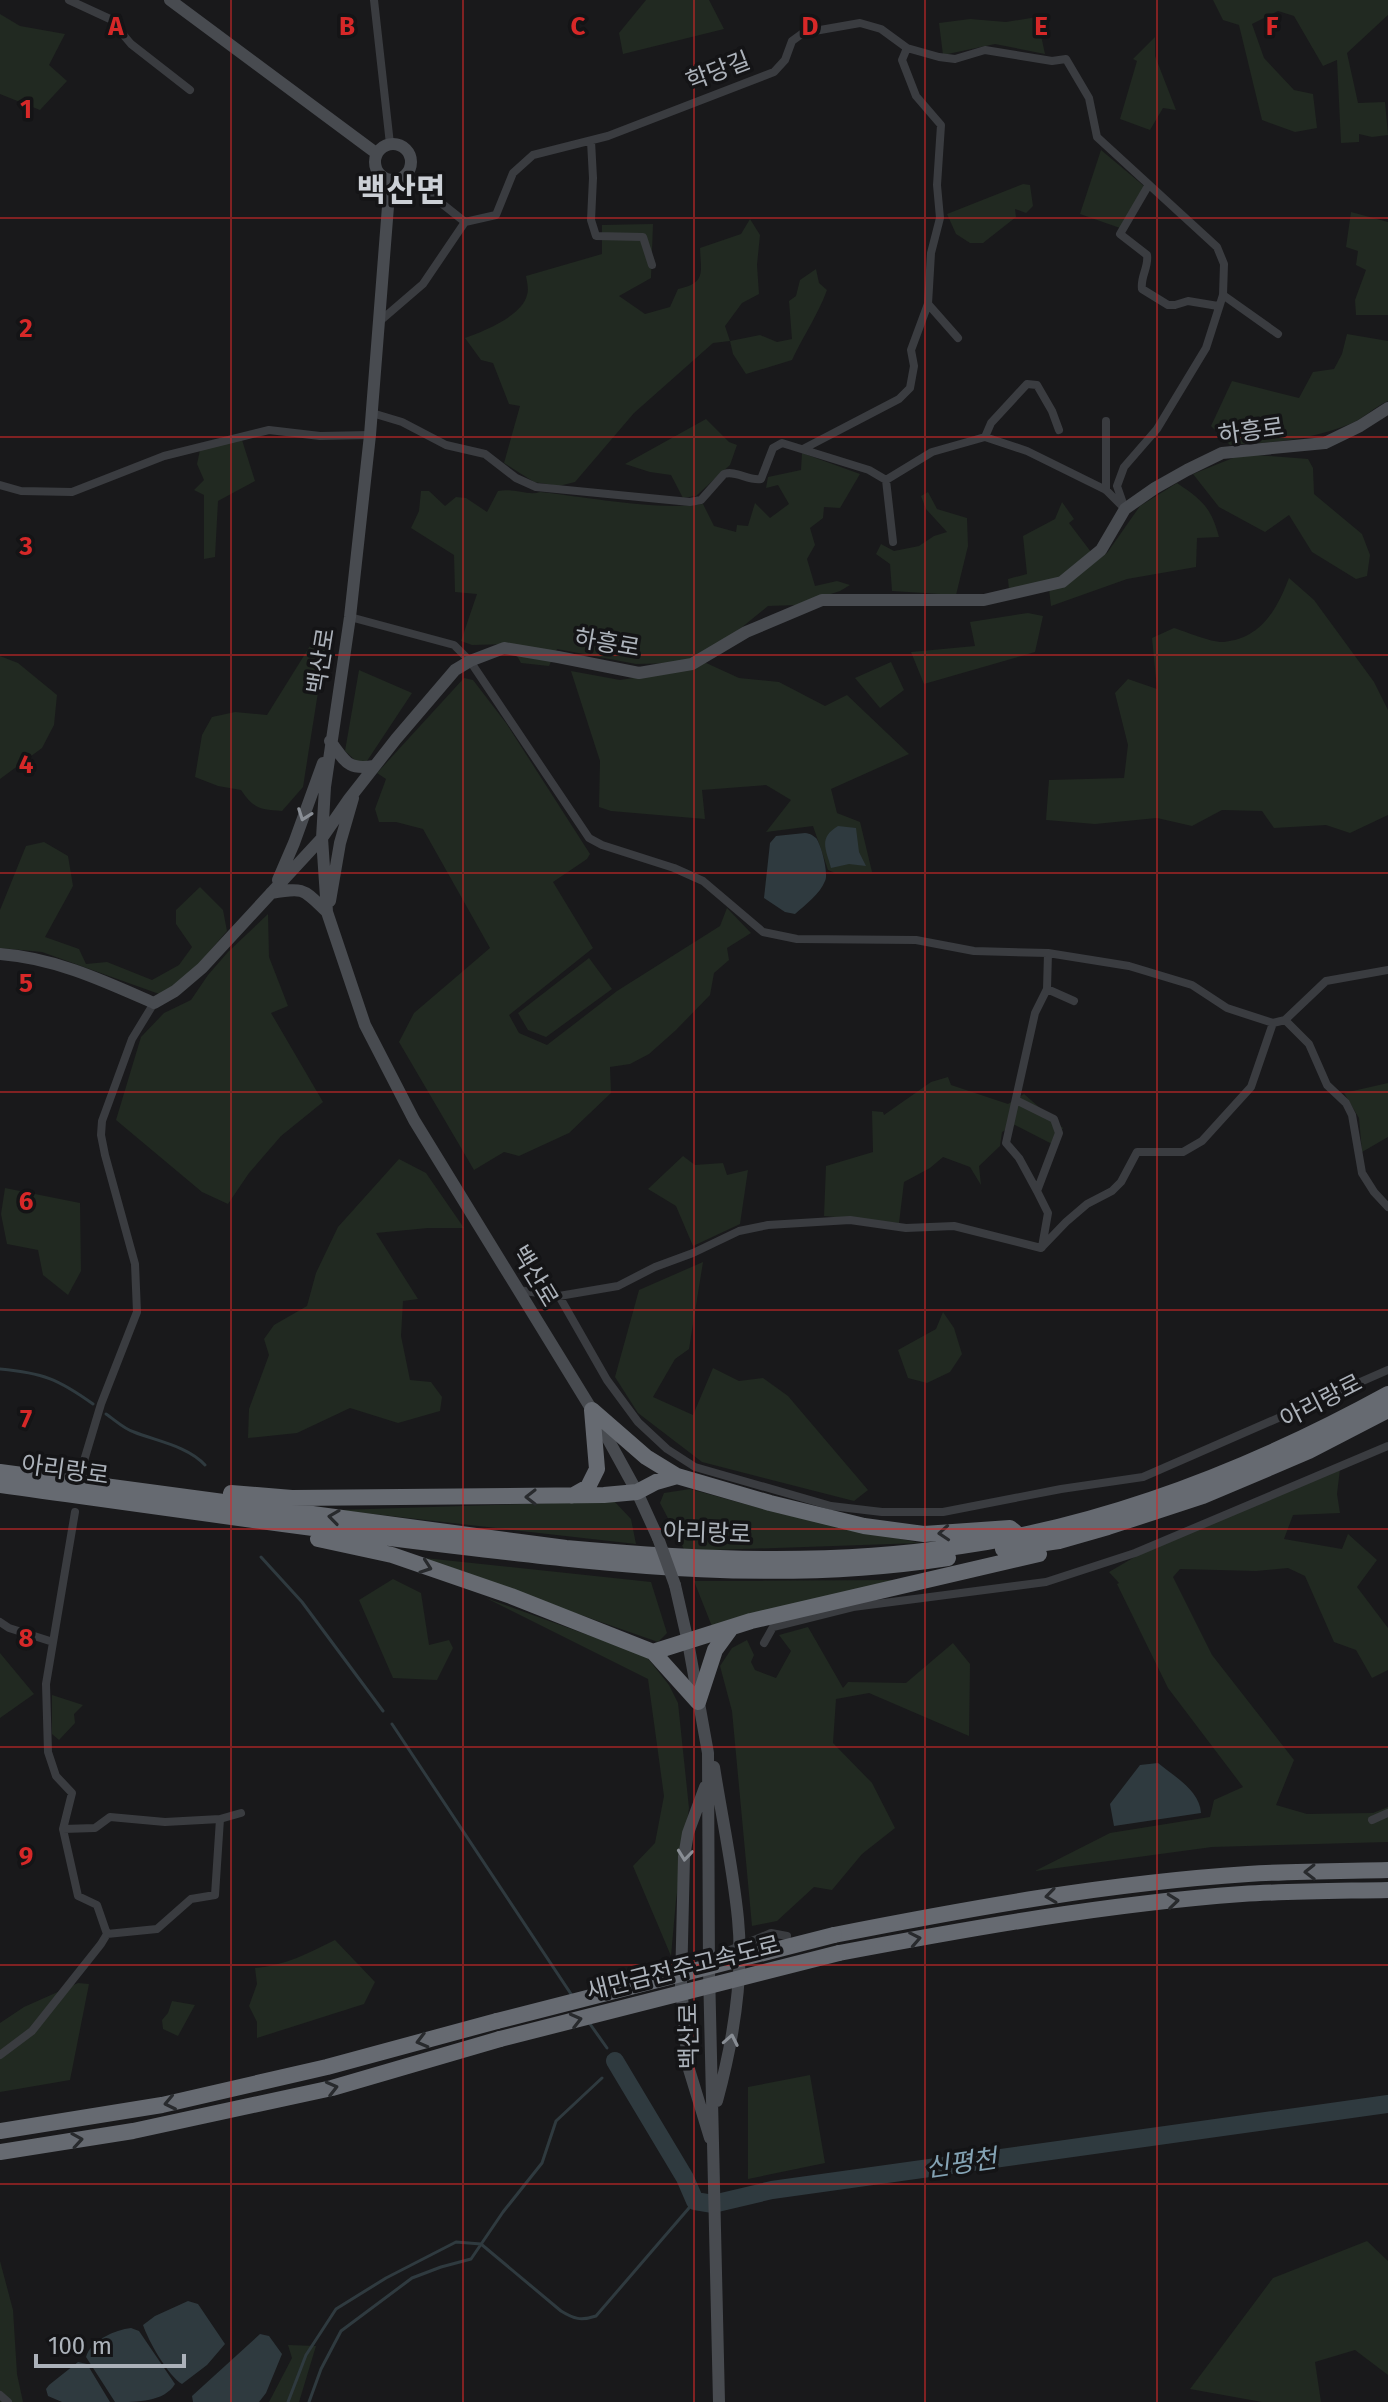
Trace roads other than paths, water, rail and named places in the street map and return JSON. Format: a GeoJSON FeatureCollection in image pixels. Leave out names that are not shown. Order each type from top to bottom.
{"type":"FeatureCollection","features":[{"type":"Feature","properties":{"kind":"highway","name":"아리랑로"},"geometry":{"type":"LineString","coordinates":[[0,1472],[566,1548],[685,1557],[790,1559],[960,1546],[1019,1536],[1140,1503],[1228,1473],[1331,1425],[1388,1394]]}},
{"type":"Feature","properties":{"kind":"highway"},"geometry":{"type":"LineString","coordinates":[[592,1410],[646,1457],[677,1476],[864,1526],[924,1534],[1010,1528],[1019,1536]]}},
{"type":"Feature","properties":{"kind":"highway"},"geometry":{"type":"LineString","coordinates":[[572,1496],[588,1487],[597,1469],[592,1410]]}},
{"type":"Feature","properties":{"kind":"highway","name":"아리랑로"},"geometry":{"type":"LineString","coordinates":[[0,1485],[300,1527],[630,1567],[745,1572],[810,1571],[900,1565],[1059,1541],[1203,1496],[1309,1451],[1388,1410]]}},
{"type":"Feature","properties":{"kind":"highway"},"geometry":{"type":"LineString","coordinates":[[183,1497],[196,1491],[292,1498],[572,1496],[637,1492],[677,1476]]}},
{"type":"Feature","properties":{"kind":"highway"},"geometry":{"type":"LineString","coordinates":[[300,1527],[311,1537],[392,1555],[511,1596],[653,1652],[698,1702],[715,1650],[731,1628]]}},
{"type":"Feature","properties":{"kind":"highway"},"geometry":{"type":"LineString","coordinates":[[653,1652],[797,1610],[1054,1550],[1059,1541]]}},
{"type":"Feature","properties":{"kind":"highway","name":"새만금전주고속도로"},"geometry":{"type":"LineString","coordinates":[[0,2131],[162,2105],[327,2067],[834,1935],[974,1907],[1106,1888],[1249,1874],[1388,1870]]}},
{"type":"Feature","properties":{"kind":"highway","name":"새만금전주고속도로"},"geometry":{"type":"LineString","coordinates":[[0,2152],[133,2131],[332,2088],[500,2039],[839,1953],[976,1927],[1114,1907],[1243,1894],[1388,1890]]}},
{"type":"Feature","properties":{"kind":"main road"},"geometry":{"type":"LineString","coordinates":[[170,0],[376,153]]}},
{"type":"Feature","properties":{"kind":"main road"},"geometry":{"type":"LineString","coordinates":[[390,144],[401,146],[409,153],[411,165],[406,175],[396,181],[384,179],[374,165],[376,153],[390,144]]}},
{"type":"Feature","properties":{"kind":"main road","name":"백산로"},"geometry":{"type":"LineString","coordinates":[[390,181],[370,435],[350,617],[330,741],[322,838],[327,912],[365,1025],[414,1120],[592,1410],[637,1492],[675,1585],[708,1753],[719,2402]]}},
{"type":"Feature","properties":{"kind":"main road","name":"하흥로"},"geometry":{"type":"LineString","coordinates":[[154,1003],[175,991],[202,968],[322,838],[374,766],[455,670],[470,661],[504,648],[639,673],[692,664],[746,632],[822,600],[984,600],[1062,582],[1101,550],[1125,509],[1155,488],[1222,453],[1325,443],[1388,408]]}},
{"type":"Feature","properties":{"kind":"main road"},"geometry":{"type":"LineString","coordinates":[[330,741],[350,766],[374,766]]}},
{"type":"Feature","properties":{"kind":"main road"},"geometry":{"type":"LineString","coordinates":[[271,893],[294,843],[330,741]]}},
{"type":"Feature","properties":{"kind":"main road"},"geometry":{"type":"LineString","coordinates":[[327,912],[340,843],[355,790]]}},
{"type":"Feature","properties":{"kind":"main road"},"geometry":{"type":"LineString","coordinates":[[271,893],[300,889],[327,912]]}},
{"type":"Feature","properties":{"kind":"main road"},"geometry":{"type":"LineString","coordinates":[[0,954],[78,970],[154,1003]]}},
{"type":"Feature","properties":{"kind":"main road"},"geometry":{"type":"LineString","coordinates":[[708,1753],[714,1766],[739,1922],[734,1948],[737,1994],[733,2034],[713,2115]]}},
{"type":"Feature","properties":{"kind":"main road"},"geometry":{"type":"LineString","coordinates":[[708,1781],[688,1833],[684,1857],[686,1982],[688,2066],[714,2149]]}},
{"type":"Feature","properties":{"kind":"street"},"geometry":{"type":"LineString","coordinates":[[69,0],[110,19],[131,44],[190,90]]}},
{"type":"Feature","properties":{"kind":"street"},"geometry":{"type":"LineString","coordinates":[[374,0],[390,144]]}},
{"type":"Feature","properties":{"kind":"street","name":"학당길"},"geometry":{"type":"LineString","coordinates":[[465,222],[496,215],[513,173],[533,155],[608,136],[774,72],[785,60],[792,41],[803,33],[860,23],[881,29],[907,48],[955,59],[985,50],[1052,61],[1066,59],[1089,98],[1097,137],[1217,247],[1224,264],[1223,295],[1206,348],[1157,429],[1124,467],[1117,486],[1125,509]]}},
{"type":"Feature","properties":{"kind":"street"},"geometry":{"type":"LineString","coordinates":[[803,449],[899,399],[910,388],[914,366],[911,350],[928,304],[931,253],[940,218],[937,185],[941,125],[916,96],[902,60],[907,48]]}},
{"type":"Feature","properties":{"kind":"street"},"geometry":{"type":"LineString","coordinates":[[591,141],[591,220],[596,236],[643,237],[652,265]]}},
{"type":"Feature","properties":{"kind":"street"},"geometry":{"type":"LineString","coordinates":[[379,321],[423,284],[465,222],[406,175]]}},
{"type":"Feature","properties":{"kind":"street"},"geometry":{"type":"LineString","coordinates":[[1148,186],[1120,234],[1147,255],[1142,289],[1168,305],[1188,301],[1218,306]]}},
{"type":"Feature","properties":{"kind":"street"},"geometry":{"type":"LineString","coordinates":[[1223,295],[1278,334]]}},
{"type":"Feature","properties":{"kind":"street"},"geometry":{"type":"LineString","coordinates":[[928,304],[958,338]]}},
{"type":"Feature","properties":{"kind":"street"},"geometry":{"type":"LineString","coordinates":[[985,437],[991,423],[1027,384],[1037,385],[1059,430]]}},
{"type":"Feature","properties":{"kind":"street"},"geometry":{"type":"LineString","coordinates":[[372,413],[402,422],[446,445],[485,454],[516,478],[536,487],[690,502],[701,500],[729,472],[751,480],[761,479],[773,448],[782,443],[869,470],[886,480]]}},
{"type":"Feature","properties":{"kind":"street"},"geometry":{"type":"LineString","coordinates":[[1106,421],[1106,490]]}},
{"type":"Feature","properties":{"kind":"street"},"geometry":{"type":"LineString","coordinates":[[0,485],[21,491],[72,492],[164,456],[269,430],[320,436],[370,435]]}},
{"type":"Feature","properties":{"kind":"street"},"geometry":{"type":"LineString","coordinates":[[886,480],[932,452],[985,437],[1027,451],[1106,490],[1125,509]]}},
{"type":"Feature","properties":{"kind":"street"},"geometry":{"type":"LineString","coordinates":[[886,480],[893,542]]}},
{"type":"Feature","properties":{"kind":"street"},"geometry":{"type":"LineString","coordinates":[[350,617],[454,645],[470,661],[589,838],[703,881],[763,932],[797,939],[916,940],[974,951],[1048,953],[1129,966],[1192,985],[1227,1008],[1273,1023],[1285,1020],[1326,981],[1388,970]]}},
{"type":"Feature","properties":{"kind":"street"},"geometry":{"type":"LineString","coordinates":[[1041,1248],[1048,1213],[1019,1158],[1006,1143],[1035,1013],[1047,989],[1048,953]]}},
{"type":"Feature","properties":{"kind":"street"},"geometry":{"type":"LineString","coordinates":[[1047,989],[1074,1001]]}},
{"type":"Feature","properties":{"kind":"street"},"geometry":{"type":"LineString","coordinates":[[83,1464],[101,1404],[137,1312],[135,1264],[105,1155],[102,1121],[132,1039],[154,1003]]}},
{"type":"Feature","properties":{"kind":"street"},"geometry":{"type":"LineString","coordinates":[[1285,1020],[1309,1044],[1327,1085],[1346,1103],[1352,1115],[1362,1173],[1388,1207]]}},
{"type":"Feature","properties":{"kind":"street"},"geometry":{"type":"LineString","coordinates":[[1041,1248],[1087,1204],[1112,1191],[1121,1182],[1137,1152],[1183,1152],[1202,1141],[1251,1087],[1273,1023]]}},
{"type":"Feature","properties":{"kind":"street"},"geometry":{"type":"LineString","coordinates":[[1016,1100],[1054,1119],[1059,1133],[1037,1191]]}},
{"type":"Feature","properties":{"kind":"street"},"geometry":{"type":"LineString","coordinates":[[518,1290],[559,1296],[618,1286],[739,1231],[768,1225],[850,1220],[906,1228],[954,1226],[1041,1248]]}},
{"type":"Feature","properties":{"kind":"street"},"geometry":{"type":"LineString","coordinates":[[559,1296],[607,1380],[638,1422],[667,1449],[695,1467],[831,1506],[882,1512],[943,1512],[1143,1477],[1388,1370]]}},
{"type":"Feature","properties":{"kind":"street"},"geometry":{"type":"LineString","coordinates":[[764,1643],[773,1627],[853,1607],[1046,1582],[1135,1553],[1388,1446]]}},
{"type":"Feature","properties":{"kind":"street"},"geometry":{"type":"LineString","coordinates":[[0,2055],[32,2031],[107,1934],[97,1905],[78,1896],[63,1829],[72,1793],[56,1776],[48,1752],[46,1684],[75,1512]]}},
{"type":"Feature","properties":{"kind":"street"},"geometry":{"type":"LineString","coordinates":[[0,1622],[9,1628],[53,1642]]}},
{"type":"Feature","properties":{"kind":"street"},"geometry":{"type":"LineString","coordinates":[[63,1829],[95,1828],[110,1817],[165,1822],[220,1819],[241,1813]]}},
{"type":"Feature","properties":{"kind":"street"},"geometry":{"type":"LineString","coordinates":[[1372,1820],[1388,1813]]}},
{"type":"Feature","properties":{"kind":"street"},"geometry":{"type":"LineString","coordinates":[[107,1934],[157,1929],[191,1899],[215,1895],[220,1819]]}},
{"type":"Feature","properties":{"kind":"street"},"geometry":{"type":"LineString","coordinates":[[734,1948],[771,1933],[787,1936]]}},
{"type":"Feature","properties":{"kind":"street"},"geometry":{"type":"LineString","coordinates":[[0,2395],[8,2402]]}},
{"type":"Feature","properties":{"kind":"waterway"},"geometry":{"type":"LineString","coordinates":[[0,1369],[50,1379],[93,1404]]}},
{"type":"Feature","properties":{"kind":"waterway"},"geometry":{"type":"LineString","coordinates":[[106,1414],[127,1429],[181,1449],[205,1465]]}},
{"type":"Feature","properties":{"kind":"waterway"},"geometry":{"type":"LineString","coordinates":[[261,1557],[302,1602],[383,1711]]}},
{"type":"Feature","properties":{"kind":"waterway"},"geometry":{"type":"LineString","coordinates":[[392,1724],[573,1997]]}},
{"type":"Feature","properties":{"kind":"waterway"},"geometry":{"type":"LineString","coordinates":[[590,2024],[607,2048]]}},
{"type":"Feature","properties":{"kind":"waterway","name":"신평천"},"geometry":{"type":"LineString","coordinates":[[615,2061],[685,2178],[695,2201],[713,2204],[772,2190],[1388,2104]]}},
{"type":"Feature","properties":{"kind":"waterway","name":"신평천"},"geometry":{"type":"LineString","coordinates":[[613,2068],[617,2064]]}},
{"type":"Feature","properties":{"kind":"waterway"},"geometry":{"type":"LineString","coordinates":[[309,2402],[321,2369],[341,2331],[412,2278],[471,2259],[542,2163],[556,2121],[602,2078]]}},
{"type":"Feature","properties":{"kind":"waterway"},"geometry":{"type":"LineString","coordinates":[[288,2402],[306,2355],[336,2309],[386,2278],[456,2242],[481,2244],[561,2311],[582,2319],[596,2316],[695,2201]]}},
{"type":"Feature","properties":{"kind":"district","name":"백산면"},"geometry":{"type":"Point","coordinates":[401,190]}}]}
